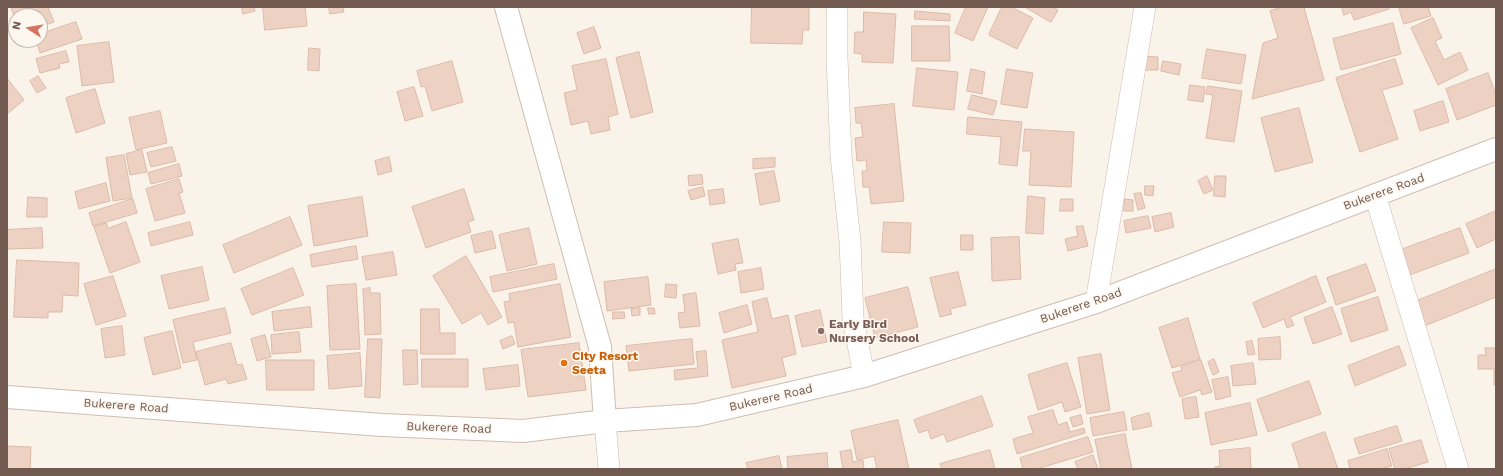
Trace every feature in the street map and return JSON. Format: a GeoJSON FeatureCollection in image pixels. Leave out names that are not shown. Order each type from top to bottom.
{"type":"FeatureCollection","features":[{"type":"Feature","properties":{"kind":"main road"},"geometry":{"type":"LineString","coordinates":[[506,7],[600,346],[605,421]]}},
{"type":"Feature","properties":{"kind":"main road","name":"Bukerere Road"},"geometry":{"type":"LineString","coordinates":[[7,397],[382,425],[523,431],[605,421],[697,415],[864,376],[1096,302],[1496,149]]}},
{"type":"Feature","properties":{"kind":"street"},"geometry":{"type":"LineString","coordinates":[[837,7],[840,156],[850,241],[852,318],[864,376]]}},
{"type":"Feature","properties":{"kind":"street"},"geometry":{"type":"LineString","coordinates":[[1096,302],[1145,7]]}},
{"type":"Feature","properties":{"kind":"street"},"geometry":{"type":"LineString","coordinates":[[1375,195],[1458,469]]}},
{"type":"Feature","properties":{"kind":"street"},"geometry":{"type":"LineString","coordinates":[[605,421],[609,469]]}},
{"type":"Feature","properties":{"kind":"building"},"geometry":{"type":"Polygon","coordinates":[[[48,7],[54,22],[48,24],[48,8],[11,8],[48,7]]]}},
{"type":"Feature","properties":{"kind":"building"},"geometry":{"type":"Polygon","coordinates":[[[242,7],[254,7],[255,11],[243,14],[242,7]]]}},
{"type":"Feature","properties":{"kind":"building"},"geometry":{"type":"Polygon","coordinates":[[[263,7],[305,7],[307,26],[265,30],[263,7]]]}},
{"type":"Feature","properties":{"kind":"building"},"geometry":{"type":"Polygon","coordinates":[[[329,7],[343,7],[344,12],[330,14],[329,7]]]}},
{"type":"Feature","properties":{"kind":"building"},"geometry":{"type":"Polygon","coordinates":[[[752,7],[809,7],[809,30],[803,30],[802,44],[751,43],[752,7]]]}},
{"type":"Feature","properties":{"kind":"building"},"geometry":{"type":"Polygon","coordinates":[[[966,7],[988,7],[973,41],[955,33],[966,7]]]}},
{"type":"Feature","properties":{"kind":"building"},"geometry":{"type":"Polygon","coordinates":[[[1002,7],[1011,7],[1033,18],[1017,49],[989,35],[1002,7]]]}},
{"type":"Feature","properties":{"kind":"building"},"geometry":{"type":"Polygon","coordinates":[[[1025,7],[1053,7],[1058,10],[1051,22],[1025,7]]]}},
{"type":"Feature","properties":{"kind":"building"},"geometry":{"type":"Polygon","coordinates":[[[1283,7],[1304,7],[1324,80],[1252,99],[1263,43],[1278,38],[1270,11],[1283,7]]]}},
{"type":"Feature","properties":{"kind":"building"},"geometry":{"type":"Polygon","coordinates":[[[1342,7],[1389,7],[1389,9],[1354,20],[1351,12],[1344,15],[1342,7]]]}},
{"type":"Feature","properties":{"kind":"building"},"geometry":{"type":"Polygon","coordinates":[[[1399,7],[1428,7],[1431,16],[1404,24],[1399,7]]]}},
{"type":"Feature","properties":{"kind":"building"},"geometry":{"type":"Polygon","coordinates":[[[915,11],[950,14],[950,21],[915,19],[915,11]]]}},
{"type":"Feature","properties":{"kind":"building"},"geometry":{"type":"Polygon","coordinates":[[[864,12],[896,14],[893,63],[862,62],[862,54],[854,53],[855,32],[863,32],[864,12]]]}},
{"type":"Feature","properties":{"kind":"building"},"geometry":{"type":"Polygon","coordinates":[[[1433,18],[1442,38],[1435,41],[1444,60],[1460,52],[1468,70],[1438,85],[1411,28],[1433,18]]]}},
{"type":"Feature","properties":{"kind":"building"},"geometry":{"type":"Polygon","coordinates":[[[76,22],[82,39],[40,53],[38,48],[48,48],[48,31],[76,22]]]}},
{"type":"Feature","properties":{"kind":"building"},"geometry":{"type":"Polygon","coordinates":[[[1393,23],[1401,54],[1341,70],[1333,39],[1393,23]]]}},
{"type":"Feature","properties":{"kind":"building"},"geometry":{"type":"Polygon","coordinates":[[[912,26],[949,26],[950,61],[912,61],[912,26]]]}},
{"type":"Feature","properties":{"kind":"building"},"geometry":{"type":"Polygon","coordinates":[[[594,27],[601,48],[584,54],[577,33],[594,27]]]}},
{"type":"Feature","properties":{"kind":"building"},"geometry":{"type":"Polygon","coordinates":[[[109,42],[114,82],[82,86],[77,46],[109,42]]]}},
{"type":"Feature","properties":{"kind":"building"},"geometry":{"type":"Polygon","coordinates":[[[309,48],[320,49],[319,71],[308,70],[309,48]]]}},
{"type":"Feature","properties":{"kind":"building"},"geometry":{"type":"Polygon","coordinates":[[[1207,49],[1246,55],[1241,84],[1202,78],[1207,49]]]}},
{"type":"Feature","properties":{"kind":"building"},"geometry":{"type":"Polygon","coordinates":[[[66,51],[69,62],[59,64],[60,68],[40,73],[36,59],[66,51]]]}},
{"type":"Feature","properties":{"kind":"building"},"geometry":{"type":"Polygon","coordinates":[[[639,52],[653,112],[631,118],[616,58],[639,52]]]}},
{"type":"Feature","properties":{"kind":"building"},"geometry":{"type":"Polygon","coordinates":[[[1139,56],[1158,57],[1158,70],[1139,70],[1139,56]]]}},
{"type":"Feature","properties":{"kind":"building"},"geometry":{"type":"Polygon","coordinates":[[[606,59],[618,114],[608,117],[610,130],[591,134],[588,121],[571,125],[564,93],[577,90],[572,66],[606,59]]]}},
{"type":"Feature","properties":{"kind":"building"},"geometry":{"type":"Polygon","coordinates":[[[1395,59],[1403,84],[1382,90],[1398,139],[1360,152],[1336,78],[1395,59]]]}},
{"type":"Feature","properties":{"kind":"building"},"geometry":{"type":"Polygon","coordinates":[[[452,61],[463,102],[432,111],[425,86],[421,87],[417,71],[452,61]]]}},
{"type":"Feature","properties":{"kind":"building"},"geometry":{"type":"Polygon","coordinates":[[[1163,61],[1181,64],[1179,75],[1161,71],[1163,61]]]}},
{"type":"Feature","properties":{"kind":"building"},"geometry":{"type":"Polygon","coordinates":[[[917,68],[958,72],[954,110],[913,106],[917,68]]]}},
{"type":"Feature","properties":{"kind":"building"},"geometry":{"type":"Polygon","coordinates":[[[971,69],[985,72],[982,94],[967,91],[971,69]]]}},
{"type":"Feature","properties":{"kind":"building"},"geometry":{"type":"Polygon","coordinates":[[[1007,69],[1033,73],[1027,108],[1001,104],[1007,69]]]}},
{"type":"Feature","properties":{"kind":"building"},"geometry":{"type":"Polygon","coordinates":[[[1488,73],[1496,95],[1496,105],[1457,120],[1446,89],[1488,73]]]}},
{"type":"Feature","properties":{"kind":"building"},"geometry":{"type":"Polygon","coordinates":[[[38,76],[46,88],[37,93],[30,81],[38,76]]]}},
{"type":"Feature","properties":{"kind":"building"},"geometry":{"type":"Polygon","coordinates":[[[7,78],[24,100],[7,114],[7,78]]]}},
{"type":"Feature","properties":{"kind":"building"},"geometry":{"type":"Polygon","coordinates":[[[1190,85],[1205,87],[1203,102],[1188,100],[1190,85]]]}},
{"type":"Feature","properties":{"kind":"building"},"geometry":{"type":"Polygon","coordinates":[[[1208,86],[1242,91],[1234,142],[1206,138],[1213,95],[1206,94],[1208,86]]]}},
{"type":"Feature","properties":{"kind":"building"},"geometry":{"type":"Polygon","coordinates":[[[414,87],[423,116],[405,121],[397,92],[414,87]]]}},
{"type":"Feature","properties":{"kind":"building"},"geometry":{"type":"Polygon","coordinates":[[[95,89],[105,123],[76,133],[66,98],[95,89]]]}},
{"type":"Feature","properties":{"kind":"building"},"geometry":{"type":"Polygon","coordinates":[[[972,95],[997,101],[993,115],[968,109],[972,95]]]}},
{"type":"Feature","properties":{"kind":"building"},"geometry":{"type":"Polygon","coordinates":[[[1443,101],[1449,122],[1420,131],[1414,111],[1443,101]]]}},
{"type":"Feature","properties":{"kind":"building"},"geometry":{"type":"Polygon","coordinates":[[[894,104],[904,201],[871,204],[869,187],[863,187],[862,171],[867,171],[866,160],[857,161],[855,138],[863,137],[861,123],[856,123],[855,108],[894,104]]]}},
{"type":"Feature","properties":{"kind":"building"},"geometry":{"type":"Polygon","coordinates":[[[1299,108],[1313,162],[1275,172],[1261,118],[1299,108]]]}},
{"type":"Feature","properties":{"kind":"building"},"geometry":{"type":"Polygon","coordinates":[[[160,111],[167,143],[136,150],[129,118],[160,111]]]}},
{"type":"Feature","properties":{"kind":"building"},"geometry":{"type":"Polygon","coordinates":[[[968,117],[1022,122],[1017,166],[999,164],[1001,137],[967,134],[968,117]]]}},
{"type":"Feature","properties":{"kind":"building"},"geometry":{"type":"Polygon","coordinates":[[[1025,129],[1074,132],[1071,187],[1029,185],[1031,151],[1023,151],[1025,129]]]}},
{"type":"Feature","properties":{"kind":"building"},"geometry":{"type":"Polygon","coordinates":[[[172,147],[176,161],[151,167],[147,153],[172,147]]]}},
{"type":"Feature","properties":{"kind":"building"},"geometry":{"type":"Polygon","coordinates":[[[142,150],[147,172],[130,175],[126,154],[142,150]]]}},
{"type":"Feature","properties":{"kind":"building"},"geometry":{"type":"Polygon","coordinates":[[[124,155],[132,198],[113,201],[106,158],[124,155]]]}},
{"type":"Feature","properties":{"kind":"building"},"geometry":{"type":"Polygon","coordinates":[[[389,157],[392,171],[378,175],[375,161],[389,157]]]}},
{"type":"Feature","properties":{"kind":"building"},"geometry":{"type":"Polygon","coordinates":[[[775,158],[775,167],[753,169],[753,159],[775,158]]]}},
{"type":"Feature","properties":{"kind":"building"},"geometry":{"type":"Polygon","coordinates":[[[179,164],[182,176],[151,184],[148,173],[179,164]]]}},
{"type":"Feature","properties":{"kind":"building"},"geometry":{"type":"Polygon","coordinates":[[[774,171],[780,201],[760,205],[755,174],[774,171]]]}},
{"type":"Feature","properties":{"kind":"building"},"geometry":{"type":"Polygon","coordinates":[[[702,175],[703,184],[689,186],[688,176],[702,175]]]}},
{"type":"Feature","properties":{"kind":"building"},"geometry":{"type":"Polygon","coordinates":[[[1207,176],[1213,190],[1204,194],[1198,181],[1207,176]]]}},
{"type":"Feature","properties":{"kind":"building"},"geometry":{"type":"Polygon","coordinates":[[[1215,176],[1226,176],[1225,197],[1214,196],[1215,176]]]}},
{"type":"Feature","properties":{"kind":"building"},"geometry":{"type":"Polygon","coordinates":[[[179,179],[183,192],[179,193],[185,213],[155,221],[146,189],[179,179]]]}},
{"type":"Feature","properties":{"kind":"building"},"geometry":{"type":"Polygon","coordinates":[[[106,183],[110,201],[79,209],[75,192],[106,183]]]}},
{"type":"Feature","properties":{"kind":"building"},"geometry":{"type":"Polygon","coordinates":[[[1145,186],[1154,186],[1153,196],[1145,195],[1145,186]]]}},
{"type":"Feature","properties":{"kind":"building"},"geometry":{"type":"Polygon","coordinates":[[[703,187],[705,196],[691,200],[688,191],[703,187]]]}},
{"type":"Feature","properties":{"kind":"building"},"geometry":{"type":"Polygon","coordinates":[[[464,189],[474,220],[468,222],[471,232],[426,248],[412,207],[464,189]]]}},
{"type":"Feature","properties":{"kind":"building"},"geometry":{"type":"Polygon","coordinates":[[[723,189],[725,203],[710,205],[708,191],[723,189]]]}},
{"type":"Feature","properties":{"kind":"building"},"geometry":{"type":"Polygon","coordinates":[[[1141,193],[1145,208],[1138,210],[1134,194],[1141,193]]]}},
{"type":"Feature","properties":{"kind":"building"},"geometry":{"type":"Polygon","coordinates":[[[1028,196],[1045,198],[1043,234],[1026,233],[1028,196]]]}},
{"type":"Feature","properties":{"kind":"building"},"geometry":{"type":"Polygon","coordinates":[[[28,197],[47,198],[47,217],[27,217],[28,197]]]}},
{"type":"Feature","properties":{"kind":"building"},"geometry":{"type":"Polygon","coordinates":[[[362,197],[368,236],[314,246],[308,206],[362,197]]]}},
{"type":"Feature","properties":{"kind":"building"},"geometry":{"type":"Polygon","coordinates":[[[133,199],[137,213],[93,226],[89,213],[133,199]]]}},
{"type":"Feature","properties":{"kind":"building"},"geometry":{"type":"Polygon","coordinates":[[[1061,199],[1073,199],[1073,211],[1060,211],[1061,199]]]}},
{"type":"Feature","properties":{"kind":"building"},"geometry":{"type":"Polygon","coordinates":[[[1125,199],[1133,200],[1133,211],[1124,211],[1125,199]]]}},
{"type":"Feature","properties":{"kind":"building"},"geometry":{"type":"Polygon","coordinates":[[[1496,211],[1496,239],[1477,248],[1466,224],[1496,211]]]}},
{"type":"Feature","properties":{"kind":"building"},"geometry":{"type":"Polygon","coordinates":[[[1171,213],[1174,227],[1155,232],[1152,217],[1171,213]]]}},
{"type":"Feature","properties":{"kind":"building"},"geometry":{"type":"Polygon","coordinates":[[[1148,216],[1151,228],[1126,233],[1124,221],[1148,216]]]}},
{"type":"Feature","properties":{"kind":"building"},"geometry":{"type":"Polygon","coordinates":[[[290,217],[302,245],[234,273],[223,245],[290,217]]]}},
{"type":"Feature","properties":{"kind":"building"},"geometry":{"type":"Polygon","coordinates":[[[126,222],[140,262],[110,273],[94,227],[106,223],[108,228],[126,222]]]}},
{"type":"Feature","properties":{"kind":"building"},"geometry":{"type":"Polygon","coordinates":[[[190,222],[193,235],[151,246],[148,233],[190,222]]]}},
{"type":"Feature","properties":{"kind":"building"},"geometry":{"type":"Polygon","coordinates":[[[884,222],[911,223],[910,253],[882,252],[884,222]]]}},
{"type":"Feature","properties":{"kind":"building"},"geometry":{"type":"Polygon","coordinates":[[[1083,226],[1088,246],[1068,251],[1065,239],[1078,236],[1076,227],[1083,226]]]}},
{"type":"Feature","properties":{"kind":"building"},"geometry":{"type":"Polygon","coordinates":[[[42,228],[43,248],[7,249],[7,230],[42,228]]]}},
{"type":"Feature","properties":{"kind":"building"},"geometry":{"type":"Polygon","coordinates":[[[529,228],[537,264],[507,271],[499,235],[529,228]]]}},
{"type":"Feature","properties":{"kind":"building"},"geometry":{"type":"Polygon","coordinates":[[[1460,228],[1469,253],[1404,277],[1395,252],[1460,228]]]}},
{"type":"Feature","properties":{"kind":"building"},"geometry":{"type":"Polygon","coordinates":[[[492,231],[496,248],[475,253],[471,236],[492,231]]]}},
{"type":"Feature","properties":{"kind":"building"},"geometry":{"type":"Polygon","coordinates":[[[961,235],[973,235],[973,250],[961,250],[961,235]]]}},
{"type":"Feature","properties":{"kind":"building"},"geometry":{"type":"Polygon","coordinates":[[[1019,237],[1021,279],[992,281],[991,238],[1019,237]]]}},
{"type":"Feature","properties":{"kind":"building"},"geometry":{"type":"Polygon","coordinates":[[[738,239],[743,263],[735,264],[736,270],[718,274],[712,244],[738,239]]]}},
{"type":"Feature","properties":{"kind":"building"},"geometry":{"type":"Polygon","coordinates":[[[356,246],[358,259],[312,267],[310,255],[356,246]]]}},
{"type":"Feature","properties":{"kind":"building"},"geometry":{"type":"Polygon","coordinates":[[[393,252],[397,275],[366,280],[362,257],[393,252]]]}},
{"type":"Feature","properties":{"kind":"building"},"geometry":{"type":"Polygon","coordinates":[[[466,256],[502,317],[488,325],[481,313],[462,324],[433,276],[466,256]]]}},
{"type":"Feature","properties":{"kind":"building"},"geometry":{"type":"Polygon","coordinates":[[[17,260],[79,263],[78,296],[63,295],[62,312],[48,312],[48,318],[14,317],[17,260]]]}},
{"type":"Feature","properties":{"kind":"building"},"geometry":{"type":"Polygon","coordinates":[[[554,264],[557,279],[493,292],[490,277],[554,264]]]}},
{"type":"Feature","properties":{"kind":"building"},"geometry":{"type":"Polygon","coordinates":[[[1366,264],[1376,291],[1336,305],[1327,278],[1366,264]]]}},
{"type":"Feature","properties":{"kind":"building"},"geometry":{"type":"Polygon","coordinates":[[[202,267],[209,300],[169,309],[161,276],[202,267]]]}},
{"type":"Feature","properties":{"kind":"building"},"geometry":{"type":"Polygon","coordinates":[[[293,268],[304,295],[252,315],[241,289],[293,268]]]}},
{"type":"Feature","properties":{"kind":"building"},"geometry":{"type":"Polygon","coordinates":[[[761,268],[764,289],[741,293],[738,272],[761,268]]]}},
{"type":"Feature","properties":{"kind":"building"},"geometry":{"type":"Polygon","coordinates":[[[1496,269],[1496,297],[1422,327],[1412,303],[1496,269]]]}},
{"type":"Feature","properties":{"kind":"building"},"geometry":{"type":"Polygon","coordinates":[[[958,272],[966,305],[950,309],[952,314],[940,317],[930,278],[958,272]]]}},
{"type":"Feature","properties":{"kind":"building"},"geometry":{"type":"Polygon","coordinates":[[[113,276],[126,316],[96,325],[84,284],[113,276]]]}},
{"type":"Feature","properties":{"kind":"building"},"geometry":{"type":"Polygon","coordinates":[[[1316,276],[1326,302],[1290,317],[1294,325],[1287,328],[1284,319],[1263,328],[1253,303],[1316,276]]]}},
{"type":"Feature","properties":{"kind":"building"},"geometry":{"type":"Polygon","coordinates":[[[648,277],[651,305],[607,311],[604,282],[648,277]]]}},
{"type":"Feature","properties":{"kind":"building"},"geometry":{"type":"Polygon","coordinates":[[[356,284],[360,349],[330,350],[327,286],[356,284]]]}},
{"type":"Feature","properties":{"kind":"building"},"geometry":{"type":"Polygon","coordinates":[[[560,284],[571,337],[518,347],[514,322],[508,323],[504,302],[510,301],[509,294],[560,284]]]}},
{"type":"Feature","properties":{"kind":"building"},"geometry":{"type":"Polygon","coordinates":[[[666,284],[677,285],[676,298],[665,297],[666,284]]]}},
{"type":"Feature","properties":{"kind":"building"},"geometry":{"type":"Polygon","coordinates":[[[908,287],[918,327],[875,338],[865,298],[908,287]]]}},
{"type":"Feature","properties":{"kind":"building"},"geometry":{"type":"Polygon","coordinates":[[[370,288],[370,293],[380,293],[381,334],[365,335],[363,289],[370,288]]]}},
{"type":"Feature","properties":{"kind":"building"},"geometry":{"type":"Polygon","coordinates":[[[696,293],[700,326],[680,328],[678,313],[685,312],[683,295],[696,293]]]}},
{"type":"Feature","properties":{"kind":"building"},"geometry":{"type":"Polygon","coordinates":[[[1378,297],[1388,330],[1351,342],[1341,309],[1378,297]]]}},
{"type":"Feature","properties":{"kind":"building"},"geometry":{"type":"Polygon","coordinates":[[[767,298],[772,319],[788,315],[796,354],[782,358],[786,376],[732,388],[722,340],[758,332],[752,302],[767,298]]]}},
{"type":"Feature","properties":{"kind":"building"},"geometry":{"type":"Polygon","coordinates":[[[747,305],[752,324],[724,333],[719,313],[747,305]]]}},
{"type":"Feature","properties":{"kind":"building"},"geometry":{"type":"Polygon","coordinates":[[[310,307],[312,327],[274,331],[272,312],[310,307]]]}},
{"type":"Feature","properties":{"kind":"building"},"geometry":{"type":"Polygon","coordinates":[[[1332,307],[1342,334],[1313,344],[1304,318],[1332,307]]]}},
{"type":"Feature","properties":{"kind":"building"},"geometry":{"type":"Polygon","coordinates":[[[225,308],[231,333],[193,342],[197,360],[183,363],[173,320],[225,308]]]}},
{"type":"Feature","properties":{"kind":"building"},"geometry":{"type":"Polygon","coordinates":[[[640,308],[640,315],[632,316],[631,309],[640,308]]]}},
{"type":"Feature","properties":{"kind":"building"},"geometry":{"type":"Polygon","coordinates":[[[648,308],[654,308],[655,314],[649,314],[648,308]]]}},
{"type":"Feature","properties":{"kind":"building"},"geometry":{"type":"Polygon","coordinates":[[[421,309],[439,309],[440,333],[455,333],[455,354],[421,354],[421,309]]]}},
{"type":"Feature","properties":{"kind":"building"},"geometry":{"type":"Polygon","coordinates":[[[820,310],[827,342],[802,347],[795,316],[820,310]]]}},
{"type":"Feature","properties":{"kind":"building"},"geometry":{"type":"Polygon","coordinates":[[[613,312],[624,312],[625,318],[613,319],[613,312]]]}},
{"type":"Feature","properties":{"kind":"building"},"geometry":{"type":"Polygon","coordinates":[[[1188,318],[1200,359],[1172,368],[1159,328],[1188,318]]]}},
{"type":"Feature","properties":{"kind":"building"},"geometry":{"type":"Polygon","coordinates":[[[122,326],[125,355],[105,358],[101,329],[122,326]]]}},
{"type":"Feature","properties":{"kind":"building"},"geometry":{"type":"Polygon","coordinates":[[[172,331],[181,368],[153,375],[144,338],[172,331]]]}},
{"type":"Feature","properties":{"kind":"building"},"geometry":{"type":"Polygon","coordinates":[[[299,332],[301,352],[272,354],[271,335],[299,332]]]}},
{"type":"Feature","properties":{"kind":"building"},"geometry":{"type":"Polygon","coordinates":[[[265,335],[271,357],[257,361],[251,339],[265,335]]]}},
{"type":"Feature","properties":{"kind":"building"},"geometry":{"type":"Polygon","coordinates":[[[512,336],[515,344],[503,349],[500,341],[512,336]]]}},
{"type":"Feature","properties":{"kind":"building"},"geometry":{"type":"Polygon","coordinates":[[[1280,337],[1281,359],[1259,360],[1258,339],[1280,337]]]}},
{"type":"Feature","properties":{"kind":"building"},"geometry":{"type":"Polygon","coordinates":[[[368,339],[382,339],[380,398],[365,397],[368,339]]]}},
{"type":"Feature","properties":{"kind":"building"},"geometry":{"type":"Polygon","coordinates":[[[692,339],[694,364],[629,371],[626,346],[692,339]]]}},
{"type":"Feature","properties":{"kind":"building"},"geometry":{"type":"Polygon","coordinates":[[[1252,341],[1255,354],[1248,355],[1246,342],[1252,341]]]}},
{"type":"Feature","properties":{"kind":"building"},"geometry":{"type":"Polygon","coordinates":[[[231,343],[237,365],[242,364],[247,379],[228,384],[226,379],[205,385],[196,352],[231,343]]]}},
{"type":"Feature","properties":{"kind":"building"},"geometry":{"type":"Polygon","coordinates":[[[579,343],[586,390],[528,397],[521,350],[579,343]]]}},
{"type":"Feature","properties":{"kind":"building"},"geometry":{"type":"Polygon","coordinates":[[[1399,346],[1406,365],[1355,386],[1348,366],[1399,346]]]}},
{"type":"Feature","properties":{"kind":"building"},"geometry":{"type":"Polygon","coordinates":[[[1485,348],[1496,348],[1496,385],[1494,385],[1494,369],[1478,369],[1478,355],[1486,355],[1485,348]]]}},
{"type":"Feature","properties":{"kind":"building"},"geometry":{"type":"Polygon","coordinates":[[[403,350],[417,350],[418,384],[404,385],[403,350]]]}},
{"type":"Feature","properties":{"kind":"building"},"geometry":{"type":"Polygon","coordinates":[[[706,351],[708,376],[675,380],[674,370],[698,368],[696,352],[706,351]]]}},
{"type":"Feature","properties":{"kind":"building"},"geometry":{"type":"Polygon","coordinates":[[[360,353],[362,386],[329,389],[327,356],[360,353]]]}},
{"type":"Feature","properties":{"kind":"building"},"geometry":{"type":"Polygon","coordinates":[[[1101,354],[1110,410],[1087,414],[1078,358],[1101,354]]]}},
{"type":"Feature","properties":{"kind":"building"},"geometry":{"type":"Polygon","coordinates":[[[422,359],[468,359],[468,387],[422,387],[422,359]]]}},
{"type":"Feature","properties":{"kind":"building"},"geometry":{"type":"Polygon","coordinates":[[[1214,359],[1219,372],[1213,375],[1208,362],[1214,359]]]}},
{"type":"Feature","properties":{"kind":"building"},"geometry":{"type":"Polygon","coordinates":[[[266,360],[314,360],[314,390],[267,390],[266,360]]]}},
{"type":"Feature","properties":{"kind":"building"},"geometry":{"type":"Polygon","coordinates":[[[1201,360],[1212,392],[1202,395],[1200,390],[1180,397],[1172,373],[1182,370],[1181,367],[1201,360]]]}},
{"type":"Feature","properties":{"kind":"building"},"geometry":{"type":"Polygon","coordinates":[[[1067,363],[1081,407],[1065,412],[1062,402],[1038,410],[1028,375],[1067,363]]]}},
{"type":"Feature","properties":{"kind":"building"},"geometry":{"type":"Polygon","coordinates":[[[1253,363],[1256,384],[1233,386],[1231,366],[1253,363]]]}},
{"type":"Feature","properties":{"kind":"building"},"geometry":{"type":"Polygon","coordinates":[[[518,365],[520,386],[486,390],[483,369],[518,365]]]}},
{"type":"Feature","properties":{"kind":"building"},"geometry":{"type":"Polygon","coordinates":[[[1228,377],[1231,396],[1216,400],[1212,380],[1228,377]]]}},
{"type":"Feature","properties":{"kind":"building"},"geometry":{"type":"Polygon","coordinates":[[[1309,381],[1321,414],[1268,432],[1257,400],[1309,381]]]}},
{"type":"Feature","properties":{"kind":"building"},"geometry":{"type":"Polygon","coordinates":[[[982,396],[993,426],[947,442],[944,434],[931,439],[928,430],[919,433],[914,420],[982,396]]]}},
{"type":"Feature","properties":{"kind":"building"},"geometry":{"type":"Polygon","coordinates":[[[1196,397],[1199,417],[1185,419],[1182,399],[1196,397]]]}},
{"type":"Feature","properties":{"kind":"building"},"geometry":{"type":"Polygon","coordinates":[[[1250,403],[1257,435],[1211,445],[1205,413],[1250,403]]]}},
{"type":"Feature","properties":{"kind":"building"},"geometry":{"type":"Polygon","coordinates":[[[1053,410],[1058,425],[1067,422],[1070,432],[1084,428],[1085,433],[1017,454],[1013,439],[1033,433],[1028,417],[1053,410]]]}},
{"type":"Feature","properties":{"kind":"building"},"geometry":{"type":"Polygon","coordinates":[[[1124,412],[1127,430],[1093,436],[1090,418],[1124,412]]]}},
{"type":"Feature","properties":{"kind":"building"},"geometry":{"type":"Polygon","coordinates":[[[1149,413],[1152,426],[1133,430],[1131,418],[1149,413]]]}},
{"type":"Feature","properties":{"kind":"building"},"geometry":{"type":"Polygon","coordinates":[[[1081,415],[1083,424],[1073,427],[1070,418],[1081,415]]]}},
{"type":"Feature","properties":{"kind":"building"},"geometry":{"type":"Polygon","coordinates":[[[898,420],[909,469],[877,469],[874,456],[857,460],[851,431],[898,420]]]}},
{"type":"Feature","properties":{"kind":"building"},"geometry":{"type":"Polygon","coordinates":[[[1397,426],[1402,441],[1359,454],[1354,439],[1397,426]]]}},
{"type":"Feature","properties":{"kind":"building"},"geometry":{"type":"Polygon","coordinates":[[[1325,432],[1338,469],[1300,469],[1292,444],[1325,432]]]}},
{"type":"Feature","properties":{"kind":"building"},"geometry":{"type":"Polygon","coordinates":[[[1125,434],[1132,469],[1101,469],[1095,440],[1125,434]]]}},
{"type":"Feature","properties":{"kind":"building"},"geometry":{"type":"Polygon","coordinates":[[[1088,437],[1093,452],[1037,469],[1023,469],[1020,458],[1088,437]]]}},
{"type":"Feature","properties":{"kind":"building"},"geometry":{"type":"Polygon","coordinates":[[[1421,440],[1428,462],[1404,469],[1395,469],[1389,449],[1421,440]]]}},
{"type":"Feature","properties":{"kind":"building"},"geometry":{"type":"Polygon","coordinates":[[[7,446],[31,447],[30,469],[7,469],[7,446]]]}},
{"type":"Feature","properties":{"kind":"building"},"geometry":{"type":"Polygon","coordinates":[[[1250,448],[1251,469],[1215,469],[1215,467],[1220,466],[1219,451],[1250,448]]]}},
{"type":"Feature","properties":{"kind":"building"},"geometry":{"type":"Polygon","coordinates":[[[1387,449],[1392,466],[1380,469],[1350,469],[1348,461],[1387,449]]]}},
{"type":"Feature","properties":{"kind":"building"},"geometry":{"type":"Polygon","coordinates":[[[851,450],[853,462],[863,460],[864,469],[843,469],[840,452],[851,450]]]}},
{"type":"Feature","properties":{"kind":"building"},"geometry":{"type":"Polygon","coordinates":[[[990,450],[995,469],[942,469],[940,464],[990,450]]]}},
{"type":"Feature","properties":{"kind":"building"},"geometry":{"type":"Polygon","coordinates":[[[827,453],[828,469],[788,469],[787,457],[827,453]]]}},
{"type":"Feature","properties":{"kind":"building"},"geometry":{"type":"Polygon","coordinates":[[[1093,455],[1098,469],[1078,469],[1075,462],[1093,455]]]}},
{"type":"Feature","properties":{"kind":"building"},"geometry":{"type":"Polygon","coordinates":[[[779,456],[782,469],[748,469],[746,463],[779,456]]]}},
{"type":"Feature","properties":{"kind":"place","name":"Early Bird Nursery School"},"geometry":{"type":"Point","coordinates":[821,331]}},
{"type":"Feature","properties":{"kind":"place","name":"City Resort Seeta"},"geometry":{"type":"Point","coordinates":[564,363]}}]}
